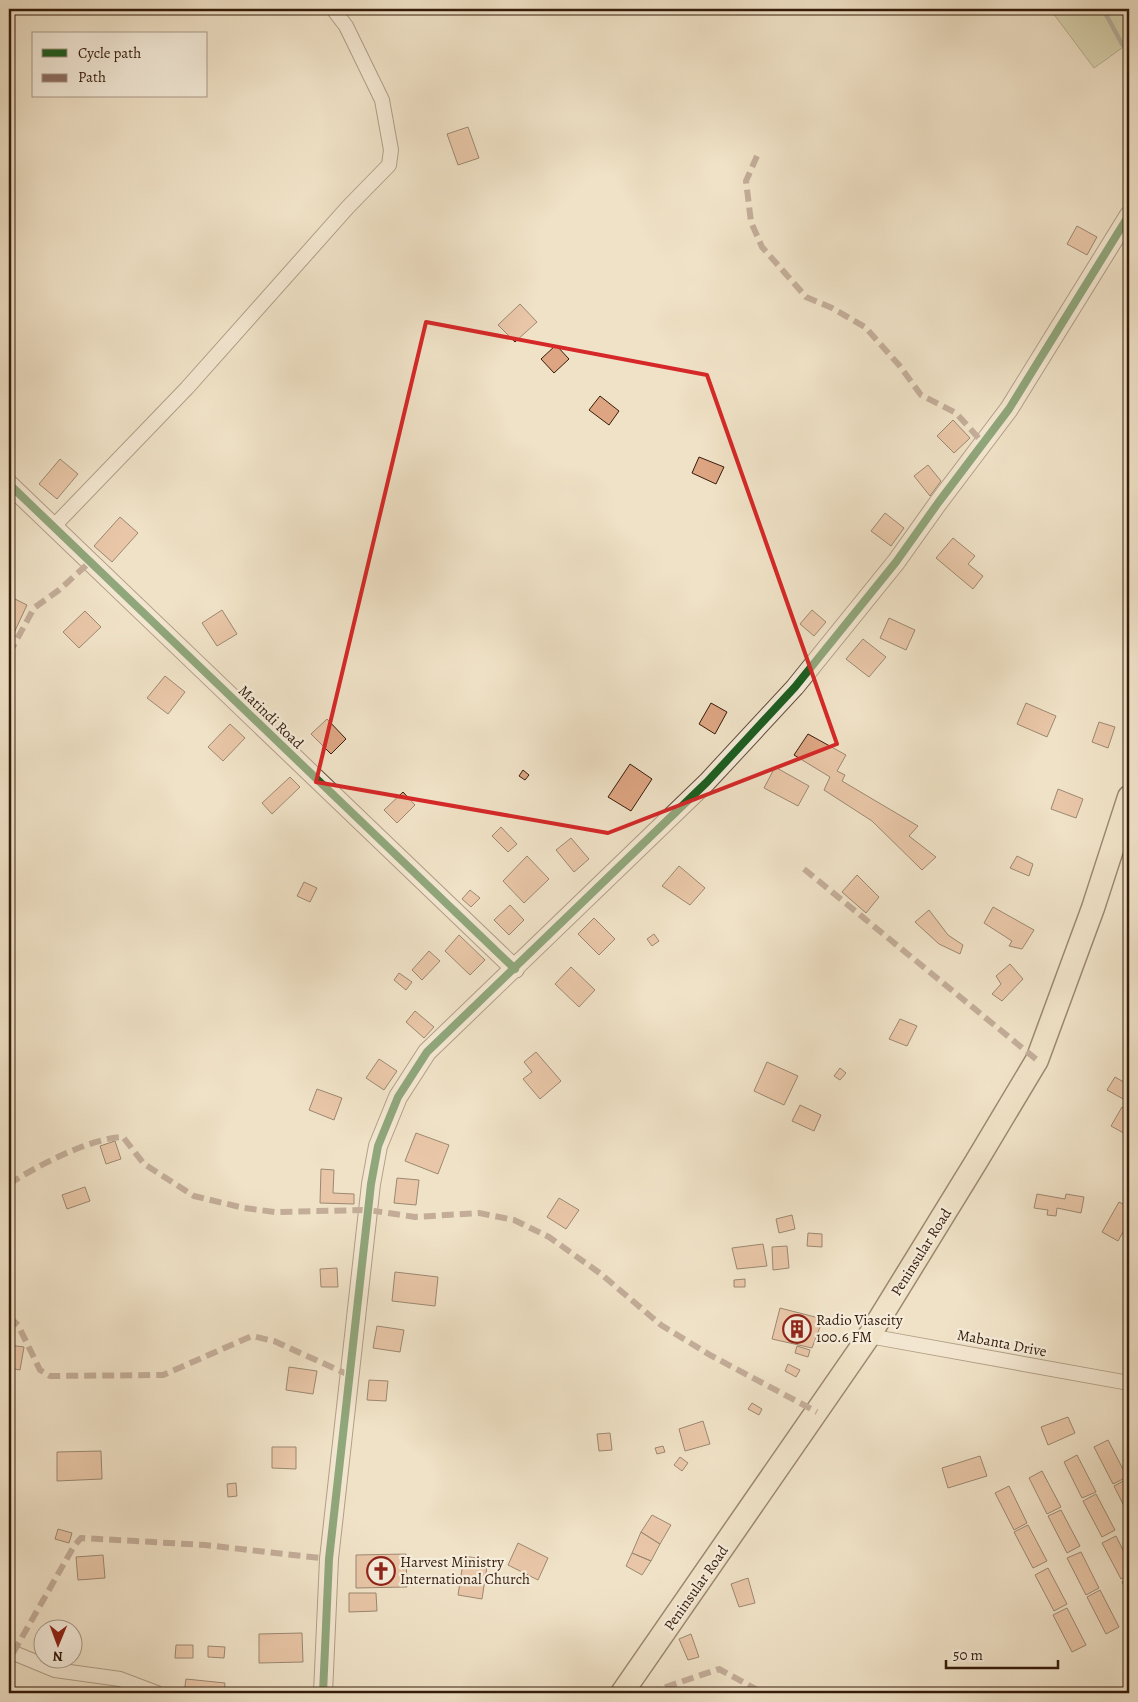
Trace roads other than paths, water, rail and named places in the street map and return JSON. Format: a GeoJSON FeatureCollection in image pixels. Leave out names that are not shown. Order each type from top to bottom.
{"type":"FeatureCollection","features":[{"type":"Feature","properties":{"kind":"main road","name":"Peninsular Road"},"geometry":{"type":"LineString","coordinates":[[622,1693],[869,1336],[1037,1060],[1093,908],[1129,796]]}},
{"type":"Feature","properties":{"kind":"street"},"geometry":{"type":"LineString","coordinates":[[54,526],[187,388],[348,207],[389,165],[391,150],[382,100],[346,26],[333,9]]}},
{"type":"Feature","properties":{"kind":"street"},"geometry":{"type":"LineString","coordinates":[[323,1693],[329,1559],[334,1501],[371,1184],[378,1146],[398,1097],[427,1052],[707,782],[795,687],[896,562],[1009,409],[1129,215]]}},
{"type":"Feature","properties":{"kind":"street","name":"Matindi Road"},"geometry":{"type":"LineString","coordinates":[[9,484],[515,969]]}},
{"type":"Feature","properties":{"kind":"street","name":"Mabanta Drive"},"geometry":{"type":"LineString","coordinates":[[869,1336],[1129,1383]]}},
{"type":"Feature","properties":{"kind":"street"},"geometry":{"type":"LineString","coordinates":[[9,1651],[56,1670],[120,1679],[157,1693]]}},
{"type":"Feature","properties":{"kind":"waterway"},"geometry":{"type":"LineString","coordinates":[[1103,9],[1122,44],[1129,50]]}},
{"type":"Feature","properties":{"kind":"place","name":"Radio Viascity 100.6 FM"},"geometry":{"type":"Point","coordinates":[797,1329]}},
{"type":"Feature","properties":{"kind":"place","name":"Harvest Ministry International Church"},"geometry":{"type":"Point","coordinates":[381,1571]}}]}
